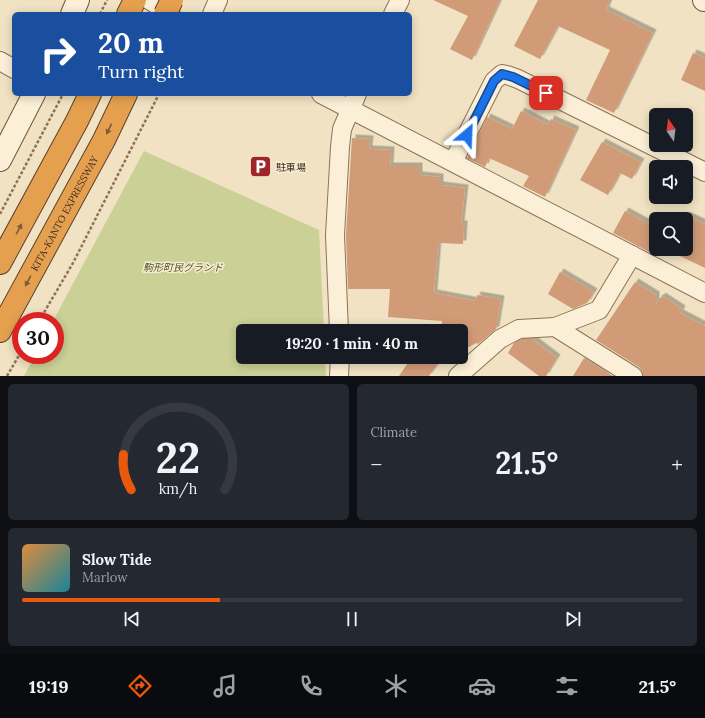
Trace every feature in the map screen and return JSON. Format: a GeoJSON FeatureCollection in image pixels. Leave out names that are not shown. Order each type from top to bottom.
{"type":"FeatureCollection","features":[{"type":"Feature","properties":{"kind":"highway"},"geometry":{"type":"LineString","coordinates":[[129,12],[135,0]]}},
{"type":"Feature","properties":{"kind":"highway"},"geometry":{"type":"LineString","coordinates":[[166,12],[172,0]]}},
{"type":"Feature","properties":{"kind":"highway"},"geometry":{"type":"LineString","coordinates":[[0,263],[89,96]]}},
{"type":"Feature","properties":{"kind":"highway","name":"KITA-KANTO EXPRESSWAY"},"geometry":{"type":"LineString","coordinates":[[0,331],[104,140],[125,96]]}},
{"type":"Feature","properties":{"kind":"street"},"geometry":{"type":"LineString","coordinates":[[73,12],[78,0]]}},
{"type":"Feature","properties":{"kind":"street"},"geometry":{"type":"LineString","coordinates":[[149,0],[169,12]]}},
{"type":"Feature","properties":{"kind":"street"},"geometry":{"type":"LineString","coordinates":[[213,12],[218,0]]}},
{"type":"Feature","properties":{"kind":"street"},"geometry":{"type":"LineString","coordinates":[[394,12],[400,0]]}},
{"type":"Feature","properties":{"kind":"street"},"geometry":{"type":"LineString","coordinates":[[0,61],[12,68]]}},
{"type":"Feature","properties":{"kind":"street"},"geometry":{"type":"LineString","coordinates":[[453,162],[494,81],[502,74],[518,79],[705,172]]}},
{"type":"Feature","properties":{"kind":"street"},"geometry":{"type":"LineString","coordinates":[[0,160],[33,96]]}},
{"type":"Feature","properties":{"kind":"street"},"geometry":{"type":"LineString","coordinates":[[329,96],[354,102],[453,162],[705,293]]}},
{"type":"Feature","properties":{"kind":"street"},"geometry":{"type":"LineString","coordinates":[[339,324],[335,235],[340,147],[342,129],[354,102]]}},
{"type":"Feature","properties":{"kind":"street"},"geometry":{"type":"LineString","coordinates":[[458,376],[500,340],[519,329],[555,327],[599,310],[632,255]]}},
{"type":"Feature","properties":{"kind":"street"},"geometry":{"type":"LineString","coordinates":[[555,327],[633,376]]}},
{"type":"Feature","properties":{"kind":"street"},"geometry":{"type":"LineString","coordinates":[[339,376],[340,364]]}},
{"type":"Feature","properties":{"kind":"path"},"geometry":{"type":"LineString","coordinates":[[101,12],[107,0]]}},
{"type":"Feature","properties":{"kind":"path"},"geometry":{"type":"LineString","coordinates":[[0,214],[62,96]]}},
{"type":"Feature","properties":{"kind":"path"},"geometry":{"type":"LineString","coordinates":[[44,312],[73,263],[158,96]]}},
{"type":"Feature","properties":{"kind":"path"},"geometry":{"type":"LineString","coordinates":[[7,376],[14,364]]}},
{"type":"Feature","properties":{"kind":"green space","name":"駒形町民グランド"},"geometry":{"type":"Polygon","coordinates":[[[144,151],[319,230],[324,324],[236,324],[236,364],[325,364],[326,376],[24,376],[30,364],[64,364],[64,312],[58,312],[144,151]]]}},
{"type":"Feature","properties":{"kind":"building"},"geometry":{"type":"Polygon","coordinates":[[[433,0],[500,0],[472,60],[450,49],[468,16],[433,0]]]}},
{"type":"Feature","properties":{"kind":"building"},"geometry":{"type":"Polygon","coordinates":[[[538,0],[610,0],[606,10],[653,33],[614,113],[586,100],[610,50],[558,26],[540,59],[514,46],[538,0]]]}},
{"type":"Feature","properties":{"kind":"building"},"geometry":{"type":"Polygon","coordinates":[[[693,53],[705,58],[705,91],[681,80],[693,53]]]}},
{"type":"Feature","properties":{"kind":"building"},"geometry":{"type":"Polygon","coordinates":[[[521,111],[548,125],[551,119],[576,130],[545,197],[523,186],[529,176],[489,158],[485,167],[467,158],[487,117],[512,129],[521,111]]]}},
{"type":"Feature","properties":{"kind":"building"},"geometry":{"type":"Polygon","coordinates":[[[352,138],[370,139],[369,149],[391,150],[390,166],[419,166],[419,175],[440,177],[440,185],[465,188],[461,224],[464,224],[463,244],[438,243],[434,293],[476,301],[477,295],[501,299],[496,329],[478,344],[476,343],[469,347],[468,324],[442,324],[442,321],[388,317],[390,289],[348,289],[346,235],[352,138]]]}},
{"type":"Feature","properties":{"kind":"building"},"geometry":{"type":"Polygon","coordinates":[[[602,142],[641,162],[632,179],[620,173],[608,195],[580,180],[602,142]]]}},
{"type":"Feature","properties":{"kind":"building"},"geometry":{"type":"Polygon","coordinates":[[[625,211],[649,224],[649,252],[613,233],[625,211]]]}},
{"type":"Feature","properties":{"kind":"building"},"geometry":{"type":"Polygon","coordinates":[[[693,218],[705,224],[705,268],[680,256],[693,256],[693,218]]]}},
{"type":"Feature","properties":{"kind":"building"},"geometry":{"type":"Polygon","coordinates":[[[560,272],[594,292],[587,303],[573,309],[548,294],[560,272]]]}},
{"type":"Feature","properties":{"kind":"building"},"geometry":{"type":"Polygon","coordinates":[[[635,282],[656,295],[656,304],[662,296],[682,309],[680,313],[705,326],[705,376],[643,376],[639,367],[596,340],[635,282]]]}},
{"type":"Feature","properties":{"kind":"building"},"geometry":{"type":"Polygon","coordinates":[[[522,339],[532,339],[557,358],[546,376],[539,376],[508,353],[514,343],[522,339]]]}},
{"type":"Feature","properties":{"kind":"building"},"geometry":{"type":"Polygon","coordinates":[[[584,358],[613,376],[573,376],[584,358]]]}},
{"type":"Feature","properties":{"kind":"building"},"geometry":{"type":"Polygon","coordinates":[[[407,364],[437,365],[429,376],[399,376],[407,364]]]}},
{"type":"Feature","properties":{"kind":"place","name":"駐車場"},"geometry":{"type":"Point","coordinates":[261,167]}},
{"type":"Feature","properties":{"kind":"route"},"geometry":{"type":"LineString","coordinates":[[467,135],[494,81],[502,74],[513,77],[546,93]]}}]}
